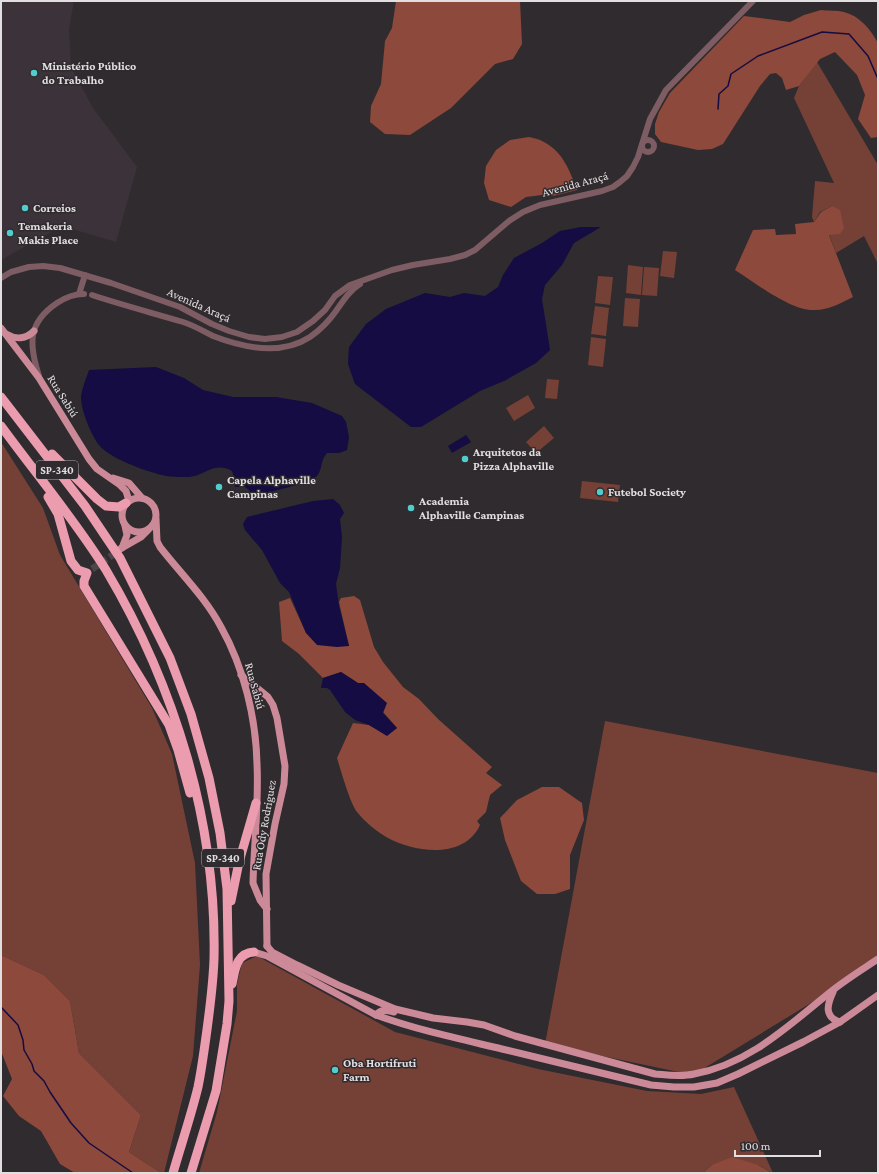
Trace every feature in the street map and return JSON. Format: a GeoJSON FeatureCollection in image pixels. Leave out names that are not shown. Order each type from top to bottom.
{"type":"FeatureCollection","features":[{"type":"Feature","properties":{"kind":"highway"},"geometry":{"type":"LineString","coordinates":[[1,396],[56,458],[97,499],[106,506],[112,507],[119,507],[127,502]]}},
{"type":"Feature","properties":{"kind":"highway","name":"SP-340"},"geometry":{"type":"LineString","coordinates":[[1,396],[85,506],[120,558],[170,658],[192,714],[209,778],[221,840],[227,889],[229,1001],[227,1024],[216,1091],[191,1173]]}},
{"type":"Feature","properties":{"kind":"highway","name":"SP-340"},"geometry":{"type":"LineString","coordinates":[[1,426],[79,530],[105,570],[138,627],[156,667],[175,719],[192,777],[208,858],[212,892],[214,959],[208,1020],[198,1087],[173,1173]]}},
{"type":"Feature","properties":{"kind":"highway"},"geometry":{"type":"LineString","coordinates":[[18,450],[58,514],[74,567],[78,570],[90,571],[84,581],[84,586],[169,725],[187,783],[202,824]]}},
{"type":"Feature","properties":{"kind":"highway"},"geometry":{"type":"LineString","coordinates":[[227,918],[239,862],[256,803]]}},
{"type":"Feature","properties":{"kind":"highway"},"geometry":{"type":"LineString","coordinates":[[229,1001],[236,966],[240,958],[244,954],[254,952]]}},
{"type":"Feature","properties":{"kind":"main road"},"geometry":{"type":"LineString","coordinates":[[3,330],[14,338],[29,336],[34,331]]}},
{"type":"Feature","properties":{"kind":"main road","name":"Rua Sabiú"},"geometry":{"type":"LineString","coordinates":[[3,330],[39,378],[97,469],[126,491],[127,502]]}},
{"type":"Feature","properties":{"kind":"main road","name":"Rua Sabiú"},"geometry":{"type":"LineString","coordinates":[[106,475],[129,483],[142,498]]}},
{"type":"Feature","properties":{"kind":"main road"},"geometry":{"type":"LineString","coordinates":[[136,498],[142,498],[146,499],[153,506],[156,519],[152,526],[141,537],[121,549],[127,535],[127,529],[121,517],[123,507],[127,502],[136,498]]}},
{"type":"Feature","properties":{"kind":"main road","name":"Rua Sabiú"},"geometry":{"type":"LineString","coordinates":[[156,519],[157,541],[160,548],[193,586],[212,612],[229,641],[251,709],[257,764],[253,883],[260,900],[267,908]]}},
{"type":"Feature","properties":{"kind":"main road"},"geometry":{"type":"LineString","coordinates":[[125,526],[129,530],[139,532],[149,529]]}},
{"type":"Feature","properties":{"kind":"main road","name":"Rua Ody Rodriguez"},"geometry":{"type":"LineString","coordinates":[[241,675],[268,697],[273,705],[277,718],[285,766],[284,784],[266,874],[267,946]]}},
{"type":"Feature","properties":{"kind":"main road"},"geometry":{"type":"LineString","coordinates":[[254,952],[264,949],[267,946],[276,955],[338,985],[395,1009],[412,1014]]}},
{"type":"Feature","properties":{"kind":"main road"},"geometry":{"type":"LineString","coordinates":[[254,952],[271,958],[376,1015],[437,1034],[476,1044],[651,1085],[674,1087],[694,1087],[717,1083],[761,1063],[840,1022],[878,996]]}},
{"type":"Feature","properties":{"kind":"main road"},"geometry":{"type":"LineString","coordinates":[[376,1015],[379,1011],[383,1010],[484,1025],[515,1036],[655,1074],[674,1076],[693,1075],[724,1066],[754,1052],[782,1033],[834,990],[878,959]]}},
{"type":"Feature","properties":{"kind":"main road"},"geometry":{"type":"LineString","coordinates":[[834,990],[829,1000],[829,1013],[831,1017],[840,1022]]}},
{"type":"Feature","properties":{"kind":"street","name":"Avenida Araçá"},"geometry":{"type":"LineString","coordinates":[[1,278],[16,271],[43,266],[60,268],[180,307],[212,324],[249,337],[265,339],[282,337],[297,332],[313,321],[335,296],[350,285],[373,276],[413,265],[465,255],[475,250],[509,221],[523,212],[540,205],[602,191],[612,187],[627,176],[638,157],[650,119],[666,90],[753,1]]}},
{"type":"Feature","properties":{"kind":"street"},"geometry":{"type":"LineString","coordinates":[[39,378],[32,352],[34,331],[41,316],[52,306],[72,295],[81,294],[85,275]]}},
{"type":"Feature","properties":{"kind":"street","name":"Avenida Araçá"},"geometry":{"type":"LineString","coordinates":[[92,295],[185,323],[215,336],[256,348],[273,349],[287,347],[310,337],[320,328],[356,286],[373,276]]}},
{"type":"Feature","properties":{"kind":"street"},"geometry":{"type":"LineString","coordinates":[[332,301],[336,310]]}},
{"type":"Feature","properties":{"kind":"street"},"geometry":{"type":"LineString","coordinates":[[297,332],[297,339],[300,342]]}},
{"type":"Feature","properties":{"kind":"shaded area"},"geometry":{"type":"Polygon","coordinates":[[[1,1],[74,1],[69,29],[71,67],[93,108],[137,167],[116,242],[62,226],[1,260],[1,1]]]}},
{"type":"Feature","properties":{"kind":"shaded area"},"geometry":{"type":"Polygon","coordinates":[[[396,1],[520,1],[522,44],[513,59],[495,64],[451,108],[410,135],[385,134],[370,122],[371,106],[381,84],[385,41],[392,28],[396,1]]]}},
{"type":"Feature","properties":{"kind":"shaded area"},"geometry":{"type":"Polygon","coordinates":[[[821,10],[841,11],[850,14],[860,20],[868,28],[878,43],[878,137],[871,138],[858,119],[865,95],[857,75],[835,52],[820,59],[799,86],[786,90],[782,78],[776,73],[770,74],[760,86],[723,144],[712,149],[698,150],[661,142],[655,134],[655,124],[659,112],[670,93],[744,16],[790,22],[804,15],[821,10]]]}},
{"type":"Feature","properties":{"kind":"shaded area"},"geometry":{"type":"Polygon","coordinates":[[[817,62],[878,165],[878,264],[864,236],[836,253],[829,234],[832,206],[820,212],[814,222],[812,217],[815,181],[834,183],[794,98],[799,86],[817,62]]]}},
{"type":"Feature","properties":{"kind":"shaded area"},"geometry":{"type":"Polygon","coordinates":[[[529,137],[542,141],[556,151],[565,163],[577,190],[553,196],[542,195],[526,197],[511,207],[489,200],[484,183],[486,166],[496,150],[510,140],[529,137]]]}},
{"type":"Feature","properties":{"kind":"shaded area"},"geometry":{"type":"Polygon","coordinates":[[[832,206],[840,210],[844,228],[840,234],[829,235],[853,297],[825,309],[806,309],[795,306],[774,295],[735,270],[753,230],[775,229],[776,235],[796,234],[795,224],[814,222],[821,212],[832,206]]]}},
{"type":"Feature","properties":{"kind":"shaded area"},"geometry":{"type":"Polygon","coordinates":[[[581,227],[601,227],[574,243],[562,265],[545,285],[542,299],[550,350],[536,363],[504,381],[480,391],[421,427],[411,427],[355,384],[348,364],[349,347],[366,324],[386,309],[425,293],[450,297],[464,293],[485,296],[498,287],[503,275],[514,258],[542,243],[560,231],[581,227]]]}},
{"type":"Feature","properties":{"kind":"shaded area"},"geometry":{"type":"Polygon","coordinates":[[[663,251],[677,252],[674,278],[660,276],[663,251]]]}},
{"type":"Feature","properties":{"kind":"shaded area"},"geometry":{"type":"Polygon","coordinates":[[[628,265],[643,267],[641,295],[626,293],[628,265]]]}},
{"type":"Feature","properties":{"kind":"shaded area"},"geometry":{"type":"Polygon","coordinates":[[[644,267],[659,268],[657,296],[642,295],[644,267]]]}},
{"type":"Feature","properties":{"kind":"shaded area"},"geometry":{"type":"Polygon","coordinates":[[[598,276],[613,277],[610,305],[595,303],[598,276]]]}},
{"type":"Feature","properties":{"kind":"shaded area"},"geometry":{"type":"Polygon","coordinates":[[[625,298],[640,299],[638,327],[623,326],[625,298]]]}},
{"type":"Feature","properties":{"kind":"shaded area"},"geometry":{"type":"Polygon","coordinates":[[[595,306],[609,308],[606,336],[591,334],[595,306]]]}},
{"type":"Feature","properties":{"kind":"shaded area"},"geometry":{"type":"Polygon","coordinates":[[[591,337],[606,339],[603,367],[588,365],[591,337]]]}},
{"type":"Feature","properties":{"kind":"shaded area"},"geometry":{"type":"Polygon","coordinates":[[[156,367],[184,378],[203,390],[233,397],[276,397],[312,403],[342,416],[346,422],[349,437],[347,450],[339,453],[327,453],[323,459],[319,473],[313,479],[286,488],[251,495],[249,490],[245,487],[235,487],[232,471],[226,468],[215,468],[195,476],[175,477],[165,476],[137,467],[111,455],[99,445],[87,422],[81,397],[89,370],[156,367]]]}},
{"type":"Feature","properties":{"kind":"shaded area"},"geometry":{"type":"Polygon","coordinates":[[[547,379],[559,380],[557,399],[545,398],[547,379]]]}},
{"type":"Feature","properties":{"kind":"shaded area"},"geometry":{"type":"Polygon","coordinates":[[[528,395],[535,408],[514,421],[506,408],[528,395]]]}},
{"type":"Feature","properties":{"kind":"shaded area"},"geometry":{"type":"Polygon","coordinates":[[[544,426],[554,438],[536,453],[526,442],[544,426]]]}},
{"type":"Feature","properties":{"kind":"shaded area"},"geometry":{"type":"Polygon","coordinates":[[[466,435],[471,442],[452,453],[448,446],[466,435]]]}},
{"type":"Feature","properties":{"kind":"shaded area"},"geometry":{"type":"Polygon","coordinates":[[[1,442],[43,508],[60,555],[152,708],[172,754],[195,863],[200,965],[193,1056],[164,1173],[161,1173],[129,1152],[141,1115],[79,1053],[70,1001],[44,975],[1,955],[1,442]]]}},
{"type":"Feature","properties":{"kind":"shaded area","name":"Futebol Society"},"geometry":{"type":"Polygon","coordinates":[[[582,481],[620,485],[618,502],[580,498],[582,481]]]}},
{"type":"Feature","properties":{"kind":"shaded area"},"geometry":{"type":"Polygon","coordinates":[[[333,499],[340,505],[344,513],[340,519],[342,537],[340,568],[336,584],[339,606],[349,646],[337,647],[317,645],[306,633],[289,592],[280,583],[262,550],[245,530],[243,524],[247,517],[313,501],[333,499]]]}},
{"type":"Feature","properties":{"kind":"shaded area"},"geometry":{"type":"Polygon","coordinates":[[[354,596],[360,600],[374,647],[383,662],[403,687],[419,699],[438,719],[492,767],[486,773],[502,785],[490,795],[486,812],[477,821],[480,825],[473,836],[463,843],[451,848],[438,850],[425,849],[399,843],[384,836],[357,812],[351,802],[337,758],[353,723],[369,725],[387,735],[397,728],[358,683],[341,672],[323,678],[299,654],[282,641],[279,602],[290,598],[306,633],[349,646],[339,602],[341,598],[354,596]]]}},
{"type":"Feature","properties":{"kind":"shaded area"},"geometry":{"type":"Polygon","coordinates":[[[341,672],[358,683],[364,683],[387,703],[383,713],[397,728],[387,736],[369,725],[355,720],[345,712],[330,690],[327,688],[321,688],[323,678],[341,672]]]}},
{"type":"Feature","properties":{"kind":"shaded area"},"geometry":{"type":"Polygon","coordinates":[[[605,721],[878,773],[878,962],[693,1075],[545,1044],[605,721]]]}},
{"type":"Feature","properties":{"kind":"shaded area"},"geometry":{"type":"Polygon","coordinates":[[[542,787],[559,787],[582,803],[584,820],[570,855],[570,889],[555,894],[537,894],[521,881],[505,840],[500,818],[517,800],[542,787]]]}},
{"type":"Feature","properties":{"kind":"shaded area"},"geometry":{"type":"Polygon","coordinates":[[[1,955],[44,975],[70,1001],[79,1053],[141,1115],[129,1152],[161,1173],[75,1173],[60,1164],[41,1131],[19,1116],[3,1096],[12,1079],[1,1051],[1,955]]]}},
{"type":"Feature","properties":{"kind":"shaded area"},"geometry":{"type":"Polygon","coordinates":[[[257,956],[395,1032],[538,1069],[647,1091],[701,1094],[734,1087],[773,1173],[758,1165],[712,1165],[703,1173],[199,1173],[217,1112],[237,1011],[237,984],[242,963],[257,956]]]}},
{"type":"Feature","properties":{"kind":"shaded area"},"geometry":{"type":"Polygon","coordinates":[[[732,1157],[758,1165],[772,1173],[703,1173],[712,1165],[732,1157]]]}},
{"type":"Feature","properties":{"kind":"waterway"},"geometry":{"type":"LineString","coordinates":[[718,109],[719,94],[728,86],[731,74],[758,56],[822,32],[849,34],[868,56],[878,79]]}},
{"type":"Feature","properties":{"kind":"waterway"},"geometry":{"type":"LineString","coordinates":[[1,1007],[18,1025],[23,1040],[24,1050],[32,1064],[34,1071],[44,1081],[71,1123],[89,1143],[133,1173]]}},
{"type":"Feature","properties":{"kind":"tunnel"},"geometry":{"type":"LineString","coordinates":[[92,569],[120,550]]}},
{"type":"Feature","properties":{"kind":"place","name":"Ministério Público do Trabalho"},"geometry":{"type":"Point","coordinates":[34,73]}},
{"type":"Feature","properties":{"kind":"place","name":"Correios"},"geometry":{"type":"Point","coordinates":[25,208]}},
{"type":"Feature","properties":{"kind":"place","name":"Temakeria Makis Place"},"geometry":{"type":"Point","coordinates":[10,233]}},
{"type":"Feature","properties":{"kind":"place","name":"Arquitetos da Pizza Alphaville"},"geometry":{"type":"Point","coordinates":[465,459]}},
{"type":"Feature","properties":{"kind":"place","name":"Capela Alphaville Campinas"},"geometry":{"type":"Point","coordinates":[219,487]}},
{"type":"Feature","properties":{"kind":"place","name":"Futebol Society"},"geometry":{"type":"Point","coordinates":[600,492]}},
{"type":"Feature","properties":{"kind":"place","name":"Academia Alphaville Campinas"},"geometry":{"type":"Point","coordinates":[411,508]}},
{"type":"Feature","properties":{"kind":"place","name":"Oba Hortifruti Farm"},"geometry":{"type":"Point","coordinates":[335,1070]}}]}
